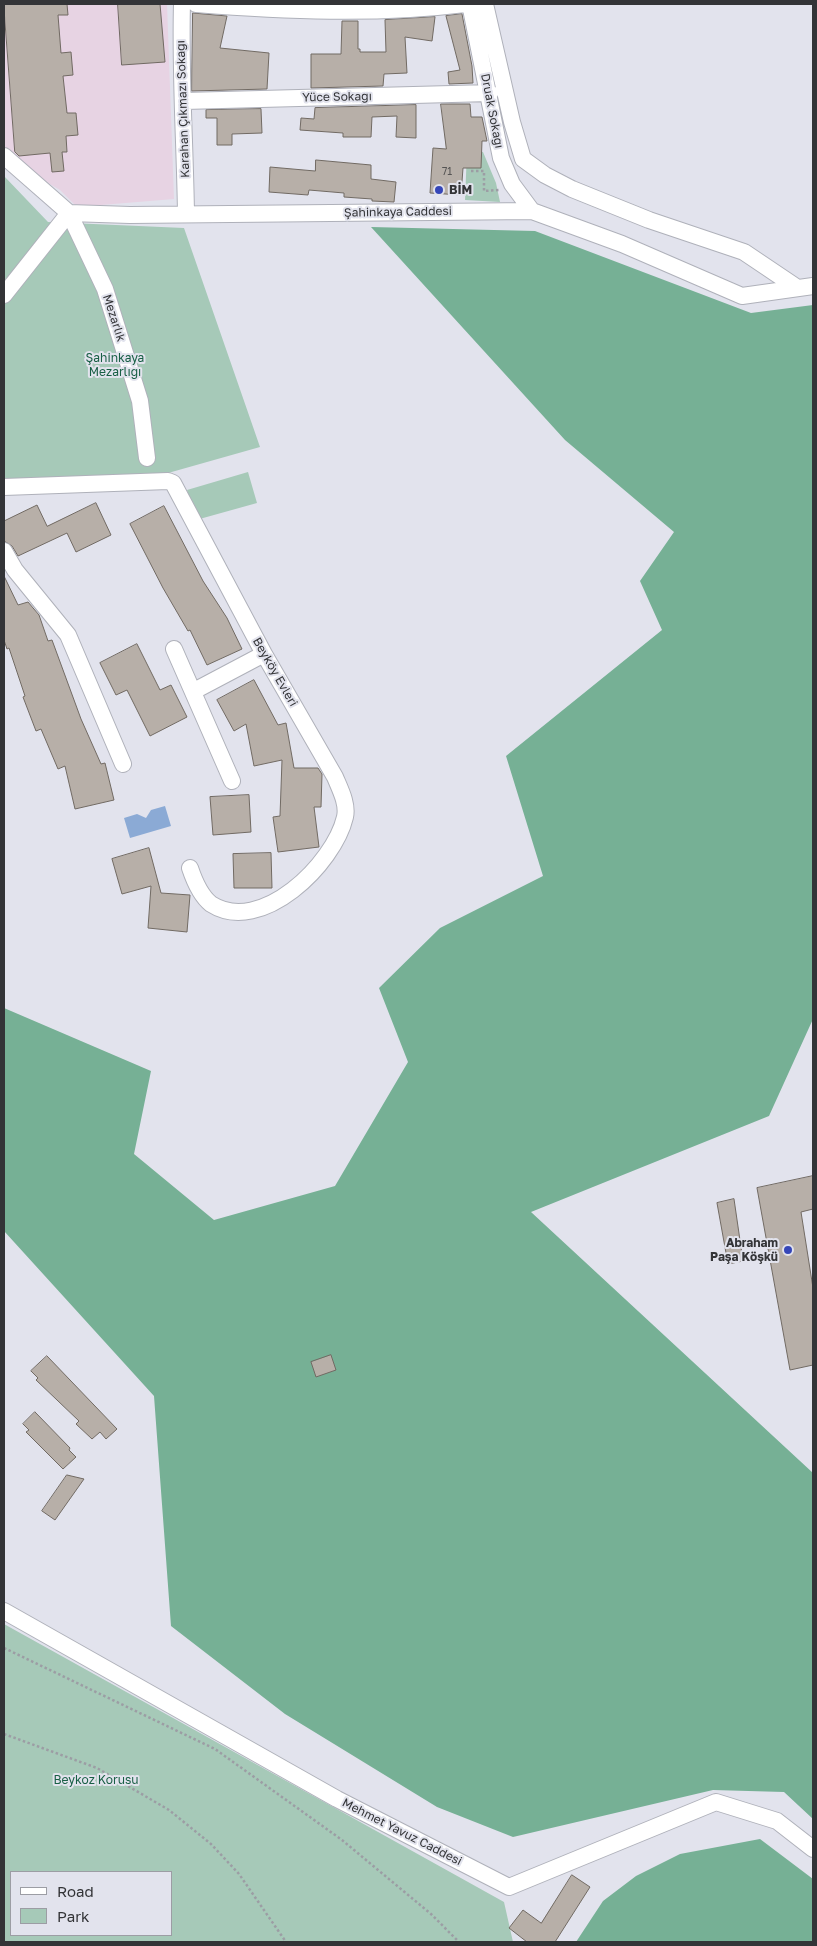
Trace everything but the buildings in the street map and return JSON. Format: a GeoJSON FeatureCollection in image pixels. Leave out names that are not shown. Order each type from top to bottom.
{"type":"FeatureCollection","features":[{"type":"Feature","properties":{"kind":"street","name":"Karahan Çıkmazı Sokağı"},"geometry":{"type":"LineString","coordinates":[[182,4],[180,51],[184,101],[186,214]]}},
{"type":"Feature","properties":{"kind":"street"},"geometry":{"type":"LineString","coordinates":[[196,4],[272,10],[435,8],[465,4]]}},
{"type":"Feature","properties":{"kind":"street","name":"Druak Sokağı"},"geometry":{"type":"LineString","coordinates":[[470,4],[490,93],[501,158],[512,184],[532,211]]}},
{"type":"Feature","properties":{"kind":"street"},"geometry":{"type":"LineString","coordinates":[[485,4],[512,122],[523,159],[545,175],[572,189],[649,220],[744,252],[796,287]]}},
{"type":"Feature","properties":{"kind":"street","name":"Yüce Sokağı"},"geometry":{"type":"LineString","coordinates":[[184,101],[490,93]]}},
{"type":"Feature","properties":{"kind":"street"},"geometry":{"type":"LineString","coordinates":[[4,156],[69,213],[4,295]]}},
{"type":"Feature","properties":{"kind":"street","name":"Şahinkaya Caddesi"},"geometry":{"type":"LineString","coordinates":[[69,213],[186,214],[532,211],[622,244],[742,296],[813,286]]}},
{"type":"Feature","properties":{"kind":"street","name":"Mezarlık"},"geometry":{"type":"LineString","coordinates":[[69,213],[105,289],[140,401],[147,458]]}},
{"type":"Feature","properties":{"kind":"street","name":"Beyköy Evleri"},"geometry":{"type":"LineString","coordinates":[[4,487],[171,482],[264,654],[335,777],[344,796],[346,816],[339,832],[319,865],[293,890],[252,912],[229,912],[210,903],[196,884],[190,868]]}},
{"type":"Feature","properties":{"kind":"street"},"geometry":{"type":"LineString","coordinates":[[4,551],[15,570],[68,635],[123,764]]}},
{"type":"Feature","properties":{"kind":"street"},"geometry":{"type":"LineString","coordinates":[[174,649],[232,781]]}},
{"type":"Feature","properties":{"kind":"street"},"geometry":{"type":"LineString","coordinates":[[194,691],[264,654]]}},
{"type":"Feature","properties":{"kind":"street","name":"Mehmet Yavuz Caddesi"},"geometry":{"type":"LineString","coordinates":[[4,1611],[337,1799],[509,1887],[716,1802],[777,1821],[813,1850]]}},
{"type":"Feature","properties":{"kind":"path"},"geometry":{"type":"LineString","coordinates":[[471,171],[484,171],[484,182]]}},
{"type":"Feature","properties":{"kind":"path"},"geometry":{"type":"LineString","coordinates":[[4,1648],[214,1749],[342,1840],[431,1914],[459,1942]]}},
{"type":"Feature","properties":{"kind":"path"},"geometry":{"type":"LineString","coordinates":[[4,1734],[97,1768],[169,1810],[211,1844],[239,1874],[286,1942]]}},
{"type":"Feature","properties":{"kind":"shaded area"},"geometry":{"type":"Polygon","coordinates":[[[4,4],[167,4],[174,199],[77,207],[60,190],[16,164],[4,146],[4,4]]]}},
{"type":"Feature","properties":{"kind":"green space"},"geometry":{"type":"Polygon","coordinates":[[[467,151],[483,152],[496,183],[500,202],[465,200],[467,151]]]}},
{"type":"Feature","properties":{"kind":"green space","name":"Şahinkaya Mezarlığı"},"geometry":{"type":"Polygon","coordinates":[[[4,176],[48,222],[184,228],[260,447],[161,475],[4,479],[4,176]]]}},
{"type":"Feature","properties":{"kind":"green space"},"geometry":{"type":"Polygon","coordinates":[[[371,227],[535,231],[751,313],[813,305],[813,1019],[769,1116],[531,1212],[813,1473],[813,1819],[784,1792],[713,1790],[513,1837],[437,1807],[285,1714],[171,1626],[154,1396],[4,1231],[4,1008],[151,1071],[134,1154],[214,1220],[335,1186],[408,1062],[379,988],[440,928],[543,876],[506,756],[662,630],[640,581],[674,532],[565,440],[371,227]]]}},
{"type":"Feature","properties":{"kind":"green space"},"geometry":{"type":"Polygon","coordinates":[[[248,472],[257,503],[196,520],[187,490],[248,472]]]}},
{"type":"Feature","properties":{"kind":"green space","name":"Beykoz Korusu"},"geometry":{"type":"Polygon","coordinates":[[[4,1624],[504,1902],[513,1942],[4,1942],[4,1624]]]}},
{"type":"Feature","properties":{"kind":"green space"},"geometry":{"type":"Polygon","coordinates":[[[760,1839],[813,1879],[813,1942],[576,1942],[603,1901],[636,1876],[680,1854],[760,1839]]]}},
{"type":"Feature","properties":{"kind":"water"},"geometry":{"type":"Polygon","coordinates":[[[165,806],[171,826],[130,838],[124,818],[137,814],[146,818],[151,810],[165,806]]]}},
{"type":"Feature","properties":{"kind":"place","name":"BİM"},"geometry":{"type":"Point","coordinates":[439,190]}},
{"type":"Feature","properties":{"kind":"place","name":"Abraham Paşa Köşkü"},"geometry":{"type":"Point","coordinates":[788,1250]}}]}
